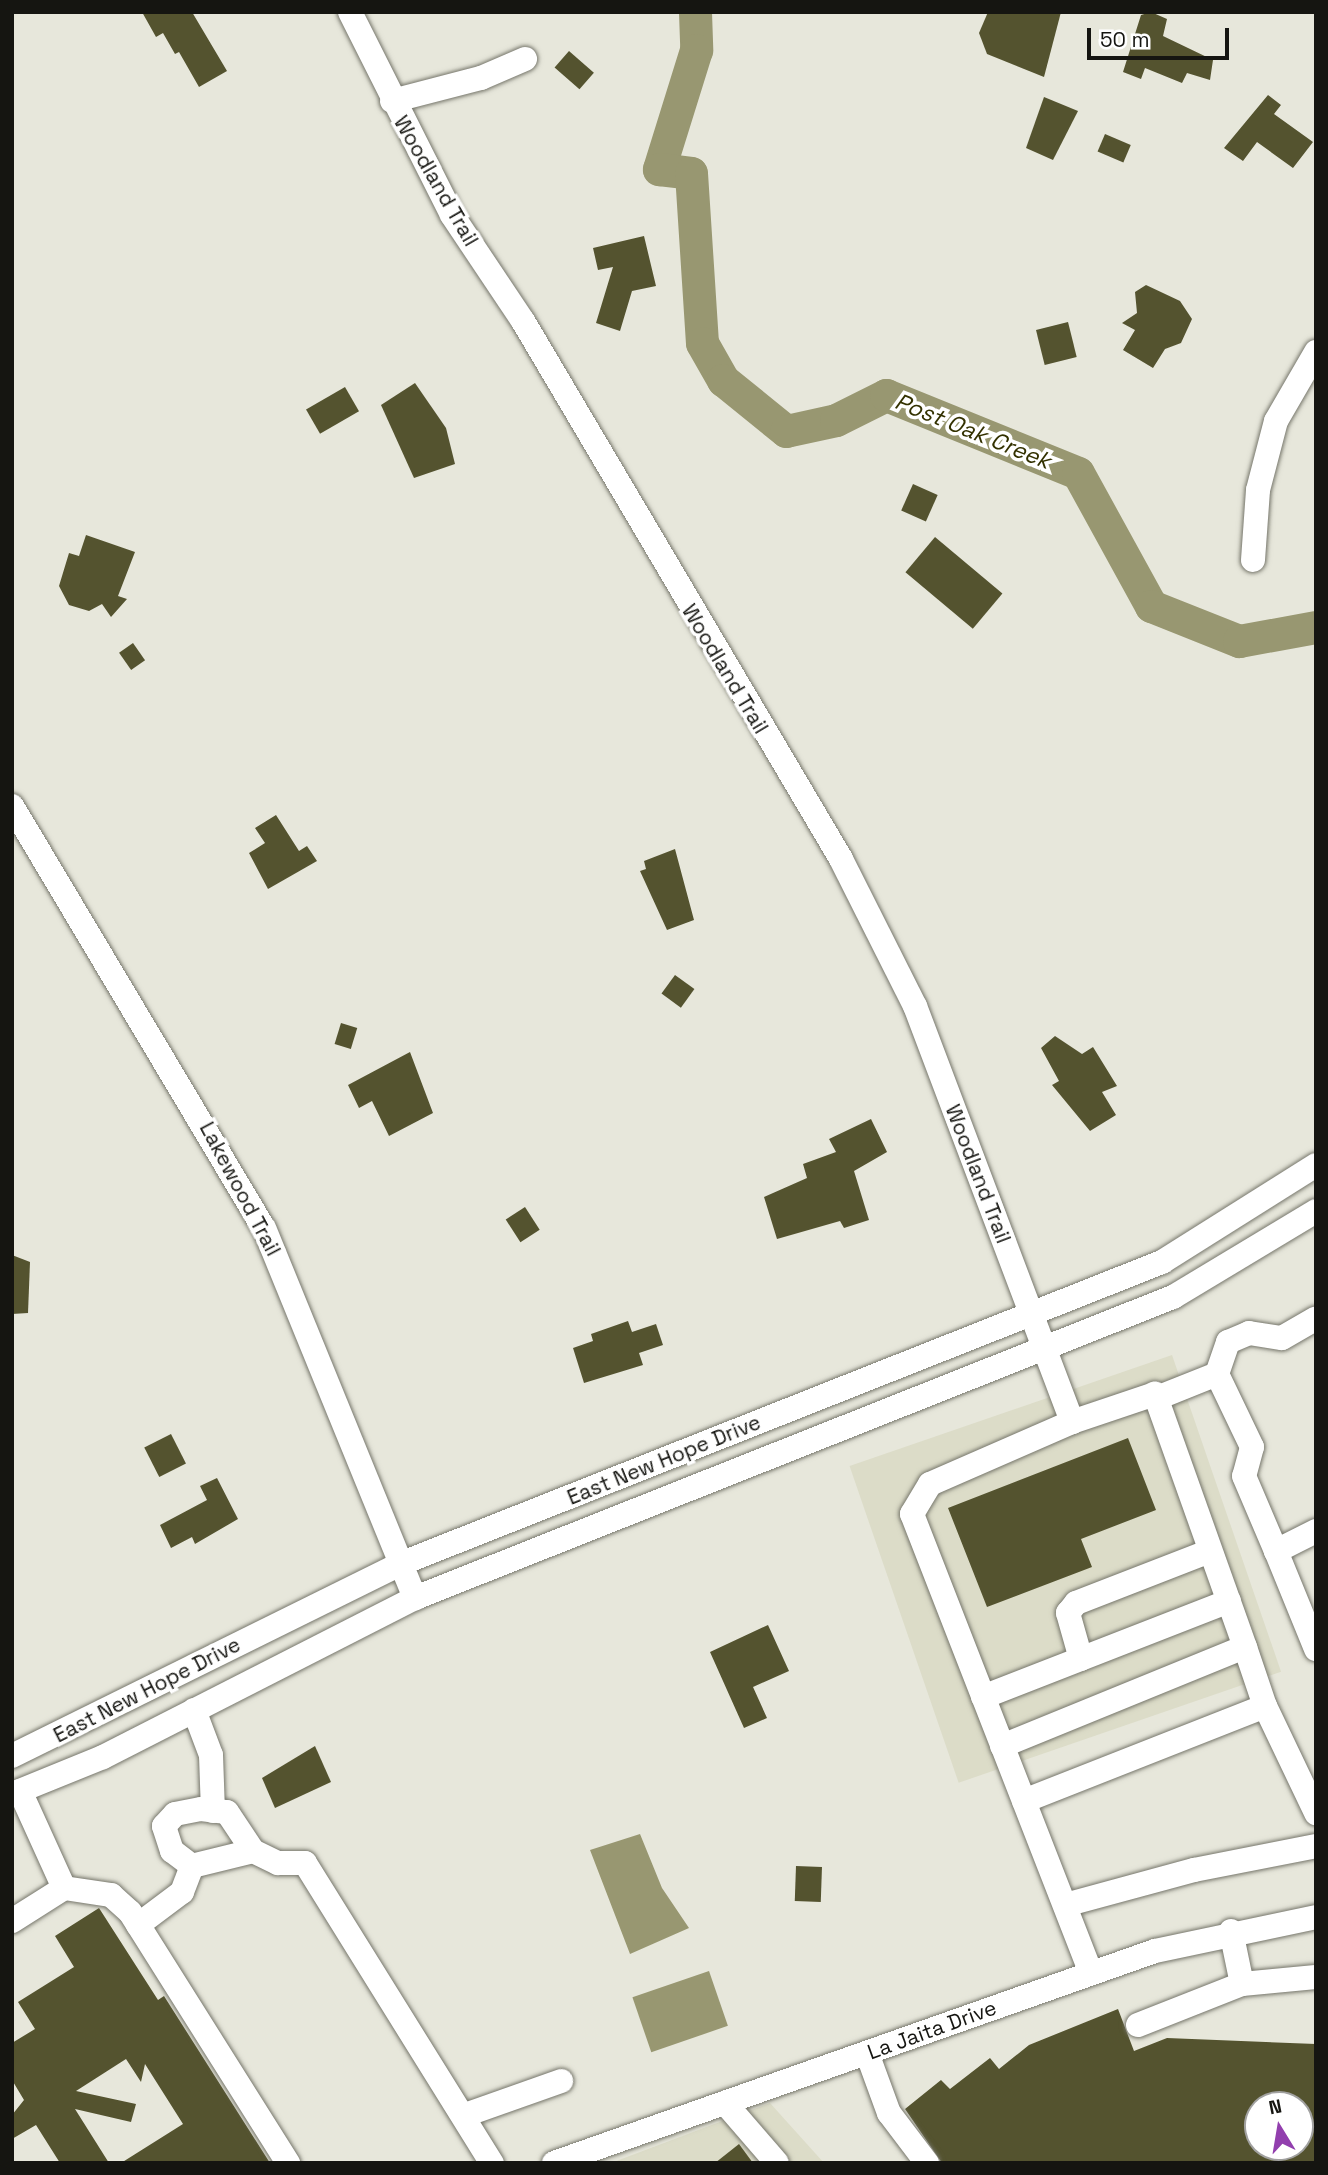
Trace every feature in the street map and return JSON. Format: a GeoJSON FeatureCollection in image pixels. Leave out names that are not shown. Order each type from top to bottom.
{"type":"FeatureCollection","features":[{"type":"Feature","properties":{"kind":"street","name":"Woodland Trail"},"geometry":{"type":"LineString","coordinates":[[350,12],[392,101],[452,215],[523,321],[880,931],[1072,1422]]}},
{"type":"Feature","properties":{"kind":"street"},"geometry":{"type":"LineString","coordinates":[[392,101],[481,78],[525,59]]}},
{"type":"Feature","properties":{"kind":"street"},"geometry":{"type":"LineString","coordinates":[[1253,561],[1258,490],[1276,421],[1316,352]]}},
{"type":"Feature","properties":{"kind":"street","name":"Lakewood Trail"},"geometry":{"type":"LineString","coordinates":[[12,806],[264,1228],[415,1598]]}},
{"type":"Feature","properties":{"kind":"street","name":"East New Hope Drive"},"geometry":{"type":"LineString","coordinates":[[12,1756],[400,1564],[1032,1316],[1162,1262],[1316,1165]]}},
{"type":"Feature","properties":{"kind":"street","name":"East New Hope Drive"},"geometry":{"type":"LineString","coordinates":[[16,1793],[194,1710],[415,1598],[1045,1351],[1173,1297],[1316,1211]]}},
{"type":"Feature","properties":{"kind":"street"},"geometry":{"type":"LineString","coordinates":[[1316,1318],[1282,1338],[1249,1333],[1228,1342],[1217,1374],[1252,1447],[1244,1476],[1316,1649]]}},
{"type":"Feature","properties":{"kind":"street"},"geometry":{"type":"LineString","coordinates":[[1091,1973],[912,1514],[916,1497],[930,1484],[1072,1422],[1157,1398],[1217,1374]]}},
{"type":"Feature","properties":{"kind":"street"},"geometry":{"type":"LineString","coordinates":[[1157,1398],[1265,1706],[1316,1813]]}},
{"type":"Feature","properties":{"kind":"street"},"geometry":{"type":"LineString","coordinates":[[1276,1551],[1316,1531]]}},
{"type":"Feature","properties":{"kind":"street"},"geometry":{"type":"LineString","coordinates":[[1082,1659],[1068,1613],[1076,1603],[1210,1551]]}},
{"type":"Feature","properties":{"kind":"street"},"geometry":{"type":"LineString","coordinates":[[983,1697],[1229,1601]]}},
{"type":"Feature","properties":{"kind":"street"},"geometry":{"type":"LineString","coordinates":[[1002,1746],[1245,1647]]}},
{"type":"Feature","properties":{"kind":"street"},"geometry":{"type":"LineString","coordinates":[[1024,1801],[1265,1706]]}},
{"type":"Feature","properties":{"kind":"street"},"geometry":{"type":"LineString","coordinates":[[194,1710],[211,1755],[214,1811]]}},
{"type":"Feature","properties":{"kind":"street"},"geometry":{"type":"LineString","coordinates":[[16,1793],[64,1888]]}},
{"type":"Feature","properties":{"kind":"street"},"geometry":{"type":"LineString","coordinates":[[192,1866],[172,1851],[164,1826],[175,1814],[227,1812],[253,1851],[278,1863],[305,1863],[465,2115],[492,2163]]}},
{"type":"Feature","properties":{"kind":"street"},"geometry":{"type":"LineString","coordinates":[[1065,1905],[1194,1870],[1316,1846]]}},
{"type":"Feature","properties":{"kind":"street"},"geometry":{"type":"LineString","coordinates":[[192,1866],[253,1851]]}},
{"type":"Feature","properties":{"kind":"street"},"geometry":{"type":"LineString","coordinates":[[138,1925],[182,1892],[192,1866]]}},
{"type":"Feature","properties":{"kind":"street"},"geometry":{"type":"LineString","coordinates":[[12,1921],[64,1888],[111,1895],[138,1925],[288,2163]]}},
{"type":"Feature","properties":{"kind":"street","name":"La Jaita Drive"},"geometry":{"type":"LineString","coordinates":[[554,2163],[601,2155],[725,2103],[1091,1973],[1231,1931],[1316,1917]]}},
{"type":"Feature","properties":{"kind":"street"},"geometry":{"type":"LineString","coordinates":[[1231,1931],[1242,1984]]}},
{"type":"Feature","properties":{"kind":"street"},"geometry":{"type":"LineString","coordinates":[[1138,2025],[1242,1984],[1316,1977]]}},
{"type":"Feature","properties":{"kind":"street"},"geometry":{"type":"LineString","coordinates":[[867,2053],[889,2113],[927,2163]]}},
{"type":"Feature","properties":{"kind":"street"},"geometry":{"type":"LineString","coordinates":[[465,2115],[561,2081]]}},
{"type":"Feature","properties":{"kind":"street"},"geometry":{"type":"LineString","coordinates":[[725,2103],[777,2163]]}},
{"type":"Feature","properties":{"kind":"shaded area"},"geometry":{"type":"Polygon","coordinates":[[[1172,1355],[1281,1672],[959,1783],[850,1466],[1172,1355]]]}},
{"type":"Feature","properties":{"kind":"shaded area"},"geometry":{"type":"Polygon","coordinates":[[[640,1834],[662,1888],[689,1928],[630,1954],[590,1850],[640,1834]]]}},
{"type":"Feature","properties":{"kind":"shaded area"},"geometry":{"type":"Polygon","coordinates":[[[709,1971],[728,2026],[651,2052],[632,1997],[709,1971]]]}},
{"type":"Feature","properties":{"kind":"shaded area"},"geometry":{"type":"Polygon","coordinates":[[[770,2103],[824,2163],[611,2163],[770,2103]]]}},
{"type":"Feature","properties":{"kind":"building"},"geometry":{"type":"Polygon","coordinates":[[[142,12],[192,12],[227,71],[199,87],[179,52],[175,54],[163,33],[156,37],[142,12]]]}},
{"type":"Feature","properties":{"kind":"building"},"geometry":{"type":"Polygon","coordinates":[[[988,12],[1061,12],[1044,77],[987,54],[979,33],[988,12]]]}},
{"type":"Feature","properties":{"kind":"building"},"geometry":{"type":"Polygon","coordinates":[[[1151,12],[1167,19],[1163,36],[1213,60],[1210,80],[1187,73],[1182,83],[1145,68],[1141,79],[1123,72],[1141,15],[1151,12]]]}},
{"type":"Feature","properties":{"kind":"building"},"geometry":{"type":"Polygon","coordinates":[[[569,51],[594,73],[579,89],[555,68],[569,51]]]}},
{"type":"Feature","properties":{"kind":"building"},"geometry":{"type":"Polygon","coordinates":[[[1268,95],[1281,105],[1274,114],[1313,142],[1293,168],[1257,142],[1243,161],[1224,148],[1268,95]]]}},
{"type":"Feature","properties":{"kind":"building"},"geometry":{"type":"Polygon","coordinates":[[[1044,97],[1078,111],[1053,160],[1026,148],[1044,97]]]}},
{"type":"Feature","properties":{"kind":"building"},"geometry":{"type":"Polygon","coordinates":[[[1105,134],[1131,145],[1123,162],[1098,151],[1105,134]]]}},
{"type":"Feature","properties":{"kind":"building"},"geometry":{"type":"Polygon","coordinates":[[[644,236],[656,286],[632,291],[620,331],[596,323],[613,267],[598,270],[593,248],[644,236]]]}},
{"type":"Feature","properties":{"kind":"building"},"geometry":{"type":"Polygon","coordinates":[[[1146,285],[1180,301],[1192,319],[1181,343],[1165,349],[1153,368],[1123,350],[1135,330],[1122,323],[1137,313],[1135,292],[1146,285]]]}},
{"type":"Feature","properties":{"kind":"building"},"geometry":{"type":"Polygon","coordinates":[[[1068,322],[1077,357],[1045,365],[1036,330],[1068,322]]]}},
{"type":"Feature","properties":{"kind":"building"},"geometry":{"type":"Polygon","coordinates":[[[415,383],[446,428],[455,464],[414,478],[381,405],[415,383]]]}},
{"type":"Feature","properties":{"kind":"building"},"geometry":{"type":"Polygon","coordinates":[[[345,387],[359,411],[320,434],[306,410],[345,387]]]}},
{"type":"Feature","properties":{"kind":"building"},"geometry":{"type":"Polygon","coordinates":[[[913,484],[938,495],[926,521],[901,510],[913,484]]]}},
{"type":"Feature","properties":{"kind":"building"},"geometry":{"type":"Polygon","coordinates":[[[86,535],[135,552],[118,596],[127,599],[111,617],[102,604],[89,611],[69,605],[59,586],[69,553],[79,556],[86,535]]]}},
{"type":"Feature","properties":{"kind":"building"},"geometry":{"type":"Polygon","coordinates":[[[935,537],[1002,594],[973,629],[905,572],[935,537]]]}},
{"type":"Feature","properties":{"kind":"building"},"geometry":{"type":"Polygon","coordinates":[[[133,643],[145,660],[131,670],[119,653],[133,643]]]}},
{"type":"Feature","properties":{"kind":"building"},"geometry":{"type":"Polygon","coordinates":[[[276,815],[299,851],[307,846],[317,861],[268,889],[249,853],[265,843],[255,828],[276,815]]]}},
{"type":"Feature","properties":{"kind":"building"},"geometry":{"type":"Polygon","coordinates":[[[675,849],[694,920],[667,930],[640,871],[646,869],[644,861],[675,849]]]}},
{"type":"Feature","properties":{"kind":"building"},"geometry":{"type":"Polygon","coordinates":[[[675,975],[694,989],[681,1008],[661,994],[675,975]]]}},
{"type":"Feature","properties":{"kind":"building"},"geometry":{"type":"Polygon","coordinates":[[[341,1023],[357,1028],[351,1049],[335,1044],[341,1023]]]}},
{"type":"Feature","properties":{"kind":"building"},"geometry":{"type":"Polygon","coordinates":[[[1055,1036],[1082,1054],[1093,1047],[1117,1086],[1102,1092],[1116,1115],[1090,1131],[1052,1085],[1059,1081],[1041,1048],[1055,1036]]]}},
{"type":"Feature","properties":{"kind":"building"},"geometry":{"type":"Polygon","coordinates":[[[410,1052],[433,1113],[389,1136],[372,1101],[359,1108],[348,1085],[410,1052]]]}},
{"type":"Feature","properties":{"kind":"building"},"geometry":{"type":"Polygon","coordinates":[[[871,1119],[887,1152],[854,1171],[869,1220],[844,1228],[840,1221],[777,1239],[764,1197],[807,1178],[803,1164],[836,1152],[829,1139],[871,1119]]]}},
{"type":"Feature","properties":{"kind":"building"},"geometry":{"type":"Polygon","coordinates":[[[525,1207],[540,1230],[520,1242],[506,1220],[525,1207]]]}},
{"type":"Feature","properties":{"kind":"building"},"geometry":{"type":"Polygon","coordinates":[[[12,1255],[30,1262],[28,1313],[12,1314],[12,1255]]]}},
{"type":"Feature","properties":{"kind":"building"},"geometry":{"type":"Polygon","coordinates":[[[628,1321],[632,1332],[656,1324],[663,1345],[639,1353],[643,1365],[584,1383],[573,1348],[593,1341],[591,1334],[628,1321]]]}},
{"type":"Feature","properties":{"kind":"building"},"geometry":{"type":"Polygon","coordinates":[[[171,1434],[186,1463],[159,1477],[144,1448],[171,1434]]]}},
{"type":"Feature","properties":{"kind":"building"},"geometry":{"type":"Polygon","coordinates":[[[1128,1438],[1156,1510],[1081,1539],[1092,1567],[987,1607],[948,1508],[1128,1438]]]}},
{"type":"Feature","properties":{"kind":"building"},"geometry":{"type":"Polygon","coordinates":[[[217,1478],[238,1519],[195,1544],[192,1537],[171,1548],[160,1525],[207,1500],[200,1486],[217,1478]]]}},
{"type":"Feature","properties":{"kind":"building"},"geometry":{"type":"Polygon","coordinates":[[[768,1625],[789,1671],[753,1687],[767,1718],[744,1728],[710,1652],[768,1625]]]}},
{"type":"Feature","properties":{"kind":"building"},"geometry":{"type":"Polygon","coordinates":[[[315,1746],[331,1782],[275,1808],[262,1778],[315,1746]]]}},
{"type":"Feature","properties":{"kind":"building"},"geometry":{"type":"Polygon","coordinates":[[[796,1866],[822,1867],[821,1902],[795,1901],[796,1866]]]}},
{"type":"Feature","properties":{"kind":"building"},"geometry":{"type":"Polygon","coordinates":[[[99,1908],[158,2000],[164,1996],[270,2163],[121,2163],[183,2124],[145,2064],[141,2082],[126,2059],[76,2091],[136,2104],[131,2122],[75,2109],[109,2163],[60,2163],[36,2125],[12,2139],[12,2115],[24,2100],[12,2080],[12,2043],[35,2029],[18,2002],[74,1967],[55,1936],[99,1908]]]}},
{"type":"Feature","properties":{"kind":"building"},"geometry":{"type":"Polygon","coordinates":[[[1118,2009],[1134,2051],[1167,2038],[1316,2044],[1316,2163],[942,2163],[905,2109],[941,2080],[950,2089],[990,2058],[999,2069],[1029,2045],[1118,2009]]]}},
{"type":"Feature","properties":{"kind":"building"},"geometry":{"type":"Polygon","coordinates":[[[739,2144],[753,2163],[715,2163],[739,2144]]]}},
{"type":"Feature","properties":{"kind":"waterway","name":"Post Oak Creek"},"geometry":{"type":"LineString","coordinates":[[695,12],[696,50],[659,169],[691,173],[702,343],[723,380],[786,431],[836,420],[886,395],[1078,473],[1151,606],[1239,641],[1316,627]]}}]}
